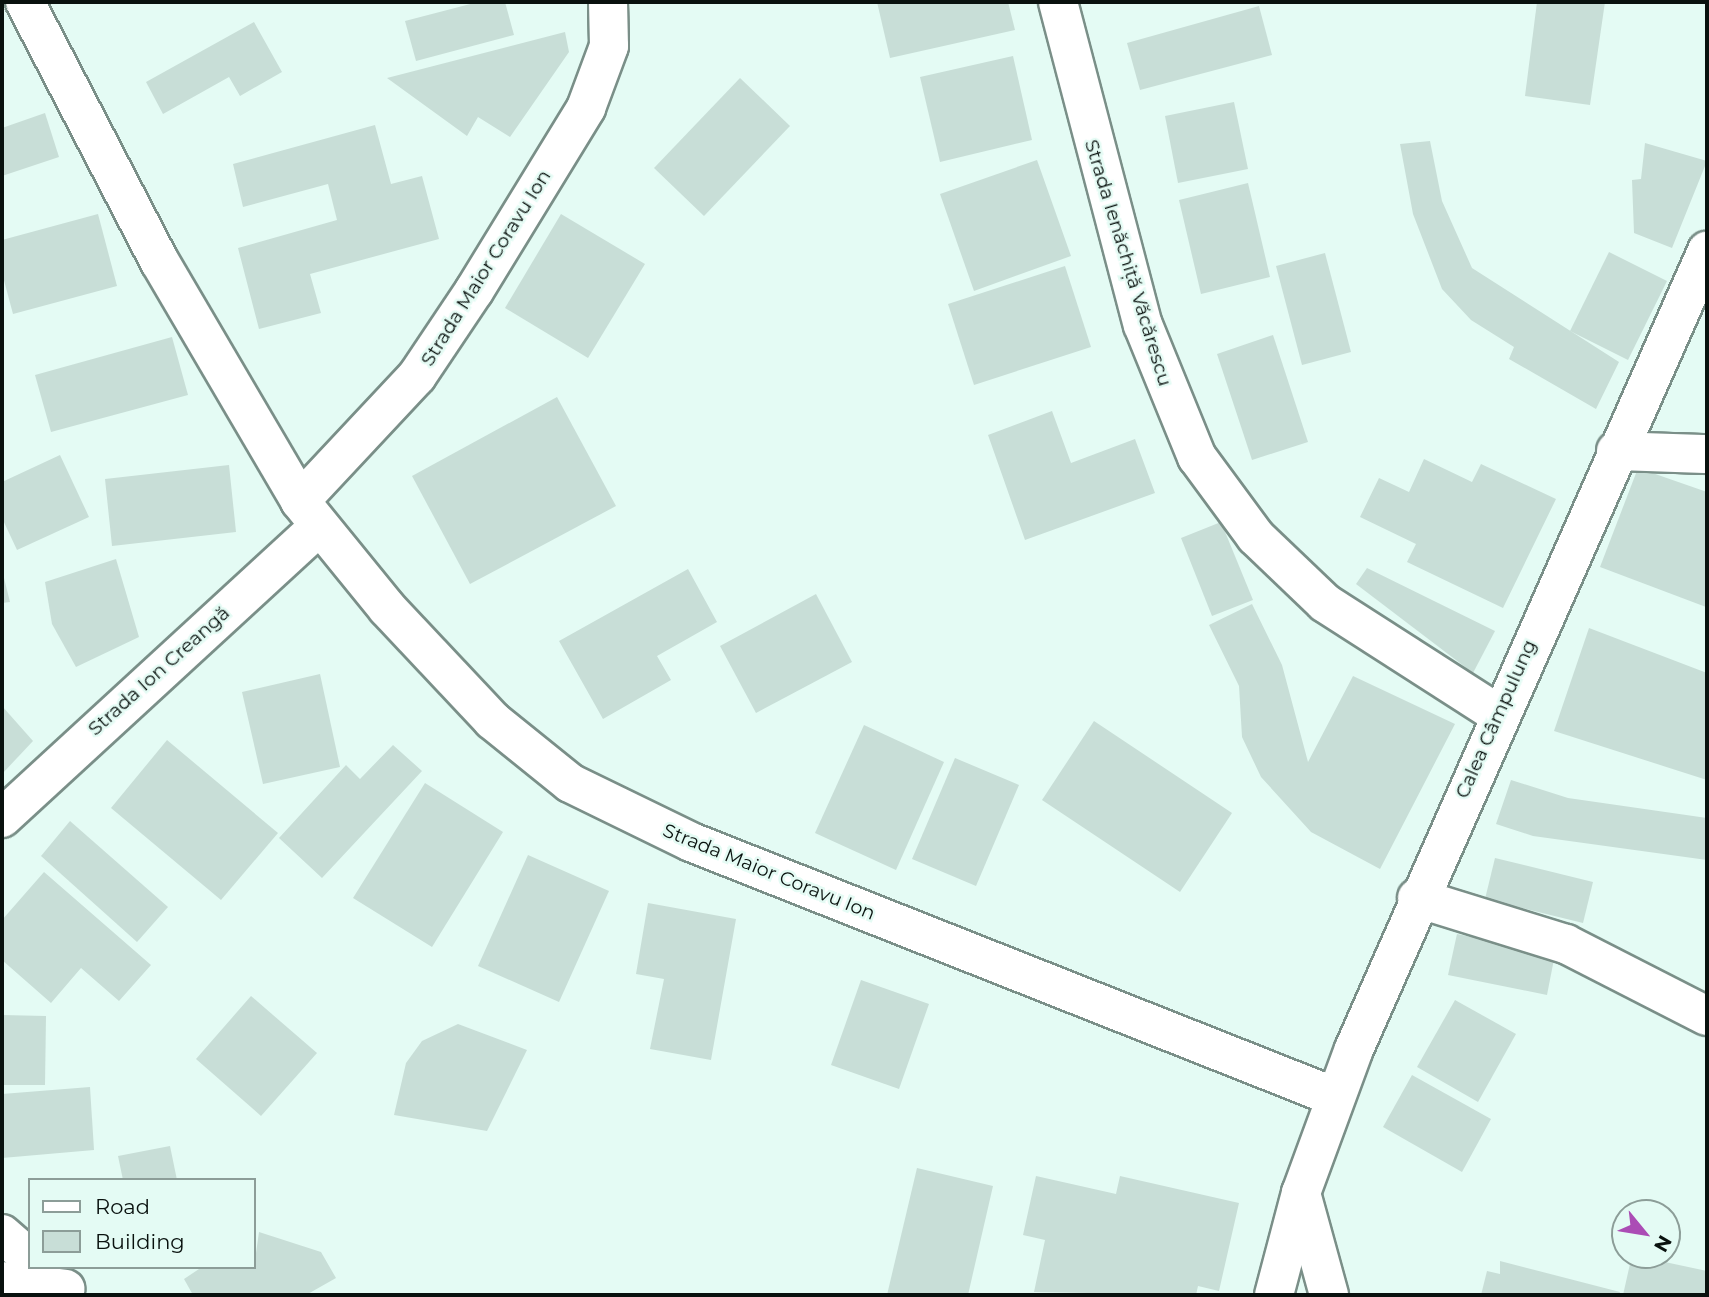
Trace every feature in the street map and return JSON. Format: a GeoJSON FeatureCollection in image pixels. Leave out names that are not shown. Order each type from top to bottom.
{"type":"FeatureCollection","features":[{"type":"Feature","properties":{"kind":"street","name":"Strada Maior Coravu Ion"},"geometry":{"type":"LineString","coordinates":[[25,2],[160,262],[309,514],[492,720],[569,783],[691,842],[1335,1097]]}},
{"type":"Feature","properties":{"kind":"street","name":"Strada Maior Coravu Ion"},"geometry":{"type":"LineString","coordinates":[[309,514],[417,376],[474,291],[586,108],[609,46],[608,2]]}},
{"type":"Feature","properties":{"kind":"street","name":"Strada Ienăchiță Văcărescu"},"geometry":{"type":"LineString","coordinates":[[1058,2],[1143,325],[1197,457],[1256,537],[1325,603],[1498,714]]}},
{"type":"Feature","properties":{"kind":"street","name":"Calea Câmpulung"},"geometry":{"type":"LineString","coordinates":[[1274,1295],[1301,1192],[1335,1097],[1417,898],[1707,251]]}},
{"type":"Feature","properties":{"kind":"street"},"geometry":{"type":"LineString","coordinates":[[1616,451],[1707,454]]}},
{"type":"Feature","properties":{"kind":"street","name":"Strada Ion Creangă"},"geometry":{"type":"LineString","coordinates":[[2,818],[309,514]]}},
{"type":"Feature","properties":{"kind":"street"},"geometry":{"type":"LineString","coordinates":[[1417,898],[1566,944],[1707,1016]]}},
{"type":"Feature","properties":{"kind":"street"},"geometry":{"type":"LineString","coordinates":[[1301,1192],[1329,1295]]}},
{"type":"Feature","properties":{"kind":"street"},"geometry":{"type":"LineString","coordinates":[[2,1234],[28,1256]]}},
{"type":"Feature","properties":{"kind":"street"},"geometry":{"type":"LineString","coordinates":[[2,1281],[61,1284]]}},
{"type":"Feature","properties":{"kind":"building"},"geometry":{"type":"Polygon","coordinates":[[[478,2],[505,2],[514,35],[416,61],[405,21],[478,2]]]}},
{"type":"Feature","properties":{"kind":"building"},"geometry":{"type":"Polygon","coordinates":[[[877,2],[1008,2],[1015,30],[890,58],[877,2]]]}},
{"type":"Feature","properties":{"kind":"building"},"geometry":{"type":"Polygon","coordinates":[[[1537,2],[1605,2],[1590,105],[1525,96],[1537,2]]]}},
{"type":"Feature","properties":{"kind":"building"},"geometry":{"type":"Polygon","coordinates":[[[1259,6],[1272,55],[1140,90],[1127,43],[1259,6]]]}},
{"type":"Feature","properties":{"kind":"building"},"geometry":{"type":"Polygon","coordinates":[[[254,22],[282,72],[240,96],[229,77],[163,114],[146,82],[254,22]]]}},
{"type":"Feature","properties":{"kind":"building"},"geometry":{"type":"Polygon","coordinates":[[[565,32],[569,52],[510,137],[478,117],[467,136],[387,78],[565,32]]]}},
{"type":"Feature","properties":{"kind":"building"},"geometry":{"type":"Polygon","coordinates":[[[1013,56],[1032,140],[940,162],[920,77],[1013,56]]]}},
{"type":"Feature","properties":{"kind":"building"},"geometry":{"type":"Polygon","coordinates":[[[740,78],[790,126],[704,216],[654,168],[740,78]]]}},
{"type":"Feature","properties":{"kind":"building"},"geometry":{"type":"Polygon","coordinates":[[[1234,102],[1248,169],[1178,183],[1165,116],[1234,102]]]}},
{"type":"Feature","properties":{"kind":"building"},"geometry":{"type":"Polygon","coordinates":[[[45,113],[59,157],[2,176],[2,128],[45,113]]]}},
{"type":"Feature","properties":{"kind":"building"},"geometry":{"type":"Polygon","coordinates":[[[375,125],[391,184],[422,176],[439,239],[310,274],[321,313],[259,329],[238,248],[337,220],[328,184],[243,207],[233,164],[375,125]]]}},
{"type":"Feature","properties":{"kind":"building"},"geometry":{"type":"Polygon","coordinates":[[[1430,141],[1442,201],[1472,268],[1619,362],[1596,409],[1509,359],[1514,347],[1471,320],[1442,289],[1413,214],[1400,144],[1430,141]]]}},
{"type":"Feature","properties":{"kind":"building"},"geometry":{"type":"Polygon","coordinates":[[[1645,143],[1707,161],[1672,248],[1634,233],[1632,180],[1641,179],[1645,143]]]}},
{"type":"Feature","properties":{"kind":"building"},"geometry":{"type":"Polygon","coordinates":[[[1037,160],[1071,256],[974,291],[940,194],[1037,160]]]}},
{"type":"Feature","properties":{"kind":"building"},"geometry":{"type":"Polygon","coordinates":[[[1248,183],[1270,277],[1201,294],[1179,200],[1248,183]]]}},
{"type":"Feature","properties":{"kind":"building"},"geometry":{"type":"Polygon","coordinates":[[[98,214],[117,286],[13,314],[2,273],[2,240],[98,214]]]}},
{"type":"Feature","properties":{"kind":"building"},"geometry":{"type":"Polygon","coordinates":[[[561,214],[645,264],[588,358],[505,308],[561,214]]]}},
{"type":"Feature","properties":{"kind":"building"},"geometry":{"type":"Polygon","coordinates":[[[1609,252],[1667,281],[1628,360],[1570,331],[1609,252]]]}},
{"type":"Feature","properties":{"kind":"building"},"geometry":{"type":"Polygon","coordinates":[[[1325,253],[1351,352],[1302,365],[1276,266],[1325,253]]]}},
{"type":"Feature","properties":{"kind":"building"},"geometry":{"type":"Polygon","coordinates":[[[1065,266],[1091,347],[974,385],[948,304],[1065,266]]]}},
{"type":"Feature","properties":{"kind":"building"},"geometry":{"type":"Polygon","coordinates":[[[1273,335],[1308,442],[1252,460],[1217,354],[1273,335]]]}},
{"type":"Feature","properties":{"kind":"building"},"geometry":{"type":"Polygon","coordinates":[[[172,337],[188,395],[51,432],[35,375],[172,337]]]}},
{"type":"Feature","properties":{"kind":"building"},"geometry":{"type":"Polygon","coordinates":[[[557,397],[616,506],[470,584],[412,476],[557,397]]]}},
{"type":"Feature","properties":{"kind":"building"},"geometry":{"type":"Polygon","coordinates":[[[1052,411],[1071,463],[1135,439],[1155,493],[1025,540],[988,435],[1052,411]]]}},
{"type":"Feature","properties":{"kind":"building"},"geometry":{"type":"Polygon","coordinates":[[[60,455],[89,517],[17,550],[2,518],[2,482],[60,455]]]}},
{"type":"Feature","properties":{"kind":"building"},"geometry":{"type":"Polygon","coordinates":[[[1424,459],[1472,482],[1481,464],[1556,499],[1503,608],[1407,562],[1416,544],[1360,517],[1379,478],[1409,492],[1424,459]]]}},
{"type":"Feature","properties":{"kind":"building"},"geometry":{"type":"Polygon","coordinates":[[[229,465],[236,532],[112,546],[105,479],[229,465]]]}},
{"type":"Feature","properties":{"kind":"building"},"geometry":{"type":"Polygon","coordinates":[[[1638,468],[1707,492],[1706,607],[1600,567],[1638,468]]]}},
{"type":"Feature","properties":{"kind":"building"},"geometry":{"type":"Polygon","coordinates":[[[1221,522],[1253,600],[1212,616],[1181,538],[1221,522]]]}},
{"type":"Feature","properties":{"kind":"building"},"geometry":{"type":"Polygon","coordinates":[[[116,559],[139,637],[76,667],[52,624],[45,582],[116,559]]]}},
{"type":"Feature","properties":{"kind":"building"},"geometry":{"type":"Polygon","coordinates":[[[1367,568],[1495,631],[1473,673],[1356,584],[1367,568]]]}},
{"type":"Feature","properties":{"kind":"building"},"geometry":{"type":"Polygon","coordinates":[[[688,569],[717,622],[657,656],[671,680],[603,719],[559,641],[688,569]]]}},
{"type":"Feature","properties":{"kind":"building"},"geometry":{"type":"Polygon","coordinates":[[[2,570],[10,602],[2,603],[2,570]]]}},
{"type":"Feature","properties":{"kind":"building"},"geometry":{"type":"Polygon","coordinates":[[[816,594],[852,662],[756,713],[720,646],[816,594]]]}},
{"type":"Feature","properties":{"kind":"building"},"geometry":{"type":"Polygon","coordinates":[[[1252,604],[1282,665],[1308,762],[1353,676],[1455,724],[1380,869],[1311,832],[1261,777],[1242,737],[1239,686],[1209,625],[1252,604]]]}},
{"type":"Feature","properties":{"kind":"building"},"geometry":{"type":"Polygon","coordinates":[[[1589,628],[1707,673],[1707,780],[1554,731],[1589,628]]]}},
{"type":"Feature","properties":{"kind":"building"},"geometry":{"type":"Polygon","coordinates":[[[320,674],[340,767],[263,784],[242,692],[320,674]]]}},
{"type":"Feature","properties":{"kind":"building"},"geometry":{"type":"Polygon","coordinates":[[[2,706],[33,741],[2,774],[2,706]]]}},
{"type":"Feature","properties":{"kind":"building"},"geometry":{"type":"Polygon","coordinates":[[[1094,721],[1232,813],[1180,892],[1042,800],[1094,721]]]}},
{"type":"Feature","properties":{"kind":"building"},"geometry":{"type":"Polygon","coordinates":[[[864,725],[944,762],[896,870],[815,833],[864,725]]]}},
{"type":"Feature","properties":{"kind":"building"},"geometry":{"type":"Polygon","coordinates":[[[167,740],[278,833],[221,900],[111,808],[167,740]]]}},
{"type":"Feature","properties":{"kind":"building"},"geometry":{"type":"Polygon","coordinates":[[[393,745],[422,771],[322,878],[279,838],[346,765],[360,779],[393,745]]]}},
{"type":"Feature","properties":{"kind":"building"},"geometry":{"type":"Polygon","coordinates":[[[955,758],[1019,785],[976,886],[912,859],[955,758]]]}},
{"type":"Feature","properties":{"kind":"building"},"geometry":{"type":"Polygon","coordinates":[[[1511,780],[1568,798],[1707,818],[1707,860],[1533,836],[1496,824],[1511,780]]]}},
{"type":"Feature","properties":{"kind":"building"},"geometry":{"type":"Polygon","coordinates":[[[425,783],[503,832],[432,947],[353,898],[425,783]]]}},
{"type":"Feature","properties":{"kind":"building"},"geometry":{"type":"Polygon","coordinates":[[[70,821],[168,907],[137,942],[41,856],[70,821]]]}},
{"type":"Feature","properties":{"kind":"building"},"geometry":{"type":"Polygon","coordinates":[[[528,855],[609,891],[559,1002],[478,966],[528,855]]]}},
{"type":"Feature","properties":{"kind":"building"},"geometry":{"type":"Polygon","coordinates":[[[1495,858],[1593,882],[1583,923],[1485,899],[1495,858]]]}},
{"type":"Feature","properties":{"kind":"building"},"geometry":{"type":"Polygon","coordinates":[[[44,872],[151,965],[119,1001],[81,968],[51,1003],[2,960],[2,920],[44,872]]]}},
{"type":"Feature","properties":{"kind":"building"},"geometry":{"type":"Polygon","coordinates":[[[648,903],[736,919],[711,1060],[650,1049],[664,979],[636,974],[648,903]]]}},
{"type":"Feature","properties":{"kind":"building"},"geometry":{"type":"Polygon","coordinates":[[[1457,934],[1555,954],[1547,995],[1448,975],[1457,934]]]}},
{"type":"Feature","properties":{"kind":"building"},"geometry":{"type":"Polygon","coordinates":[[[861,980],[929,1004],[899,1089],[831,1065],[861,980]]]}},
{"type":"Feature","properties":{"kind":"building"},"geometry":{"type":"Polygon","coordinates":[[[251,996],[317,1053],[261,1116],[196,1059],[251,996]]]}},
{"type":"Feature","properties":{"kind":"building"},"geometry":{"type":"Polygon","coordinates":[[[1455,1000],[1516,1034],[1478,1102],[1417,1067],[1455,1000]]]}},
{"type":"Feature","properties":{"kind":"building"},"geometry":{"type":"Polygon","coordinates":[[[2,1015],[46,1016],[45,1085],[2,1085],[2,1015]]]}},
{"type":"Feature","properties":{"kind":"building"},"geometry":{"type":"Polygon","coordinates":[[[458,1024],[527,1050],[487,1131],[394,1115],[406,1063],[422,1041],[458,1024]]]}},
{"type":"Feature","properties":{"kind":"building"},"geometry":{"type":"Polygon","coordinates":[[[1412,1075],[1491,1119],[1462,1172],[1383,1127],[1412,1075]]]}},
{"type":"Feature","properties":{"kind":"building"},"geometry":{"type":"Polygon","coordinates":[[[90,1087],[94,1150],[2,1158],[2,1094],[90,1087]]]}},
{"type":"Feature","properties":{"kind":"building"},"geometry":{"type":"Polygon","coordinates":[[[170,1146],[177,1178],[123,1178],[118,1156],[170,1146]]]}},
{"type":"Feature","properties":{"kind":"building"},"geometry":{"type":"Polygon","coordinates":[[[917,1168],[993,1186],[968,1295],[887,1295],[917,1168]]]}},
{"type":"Feature","properties":{"kind":"building"},"geometry":{"type":"Polygon","coordinates":[[[1036,1176],[1116,1194],[1120,1176],[1239,1203],[1219,1291],[1198,1286],[1196,1295],[1034,1292],[1045,1240],[1023,1235],[1036,1176]]]}},
{"type":"Feature","properties":{"kind":"building"},"geometry":{"type":"Polygon","coordinates":[[[259,1232],[321,1252],[336,1278],[306,1295],[193,1295],[184,1279],[199,1269],[256,1269],[259,1232]]]}},
{"type":"Feature","properties":{"kind":"building"},"geometry":{"type":"Polygon","coordinates":[[[1500,1261],[1620,1292],[1619,1295],[1481,1295],[1487,1271],[1500,1274],[1500,1261]]]}},
{"type":"Feature","properties":{"kind":"building"},"geometry":{"type":"Polygon","coordinates":[[[1681,1265],[1707,1271],[1707,1295],[1623,1295],[1629,1269],[1681,1269],[1681,1265]]]}}]}
